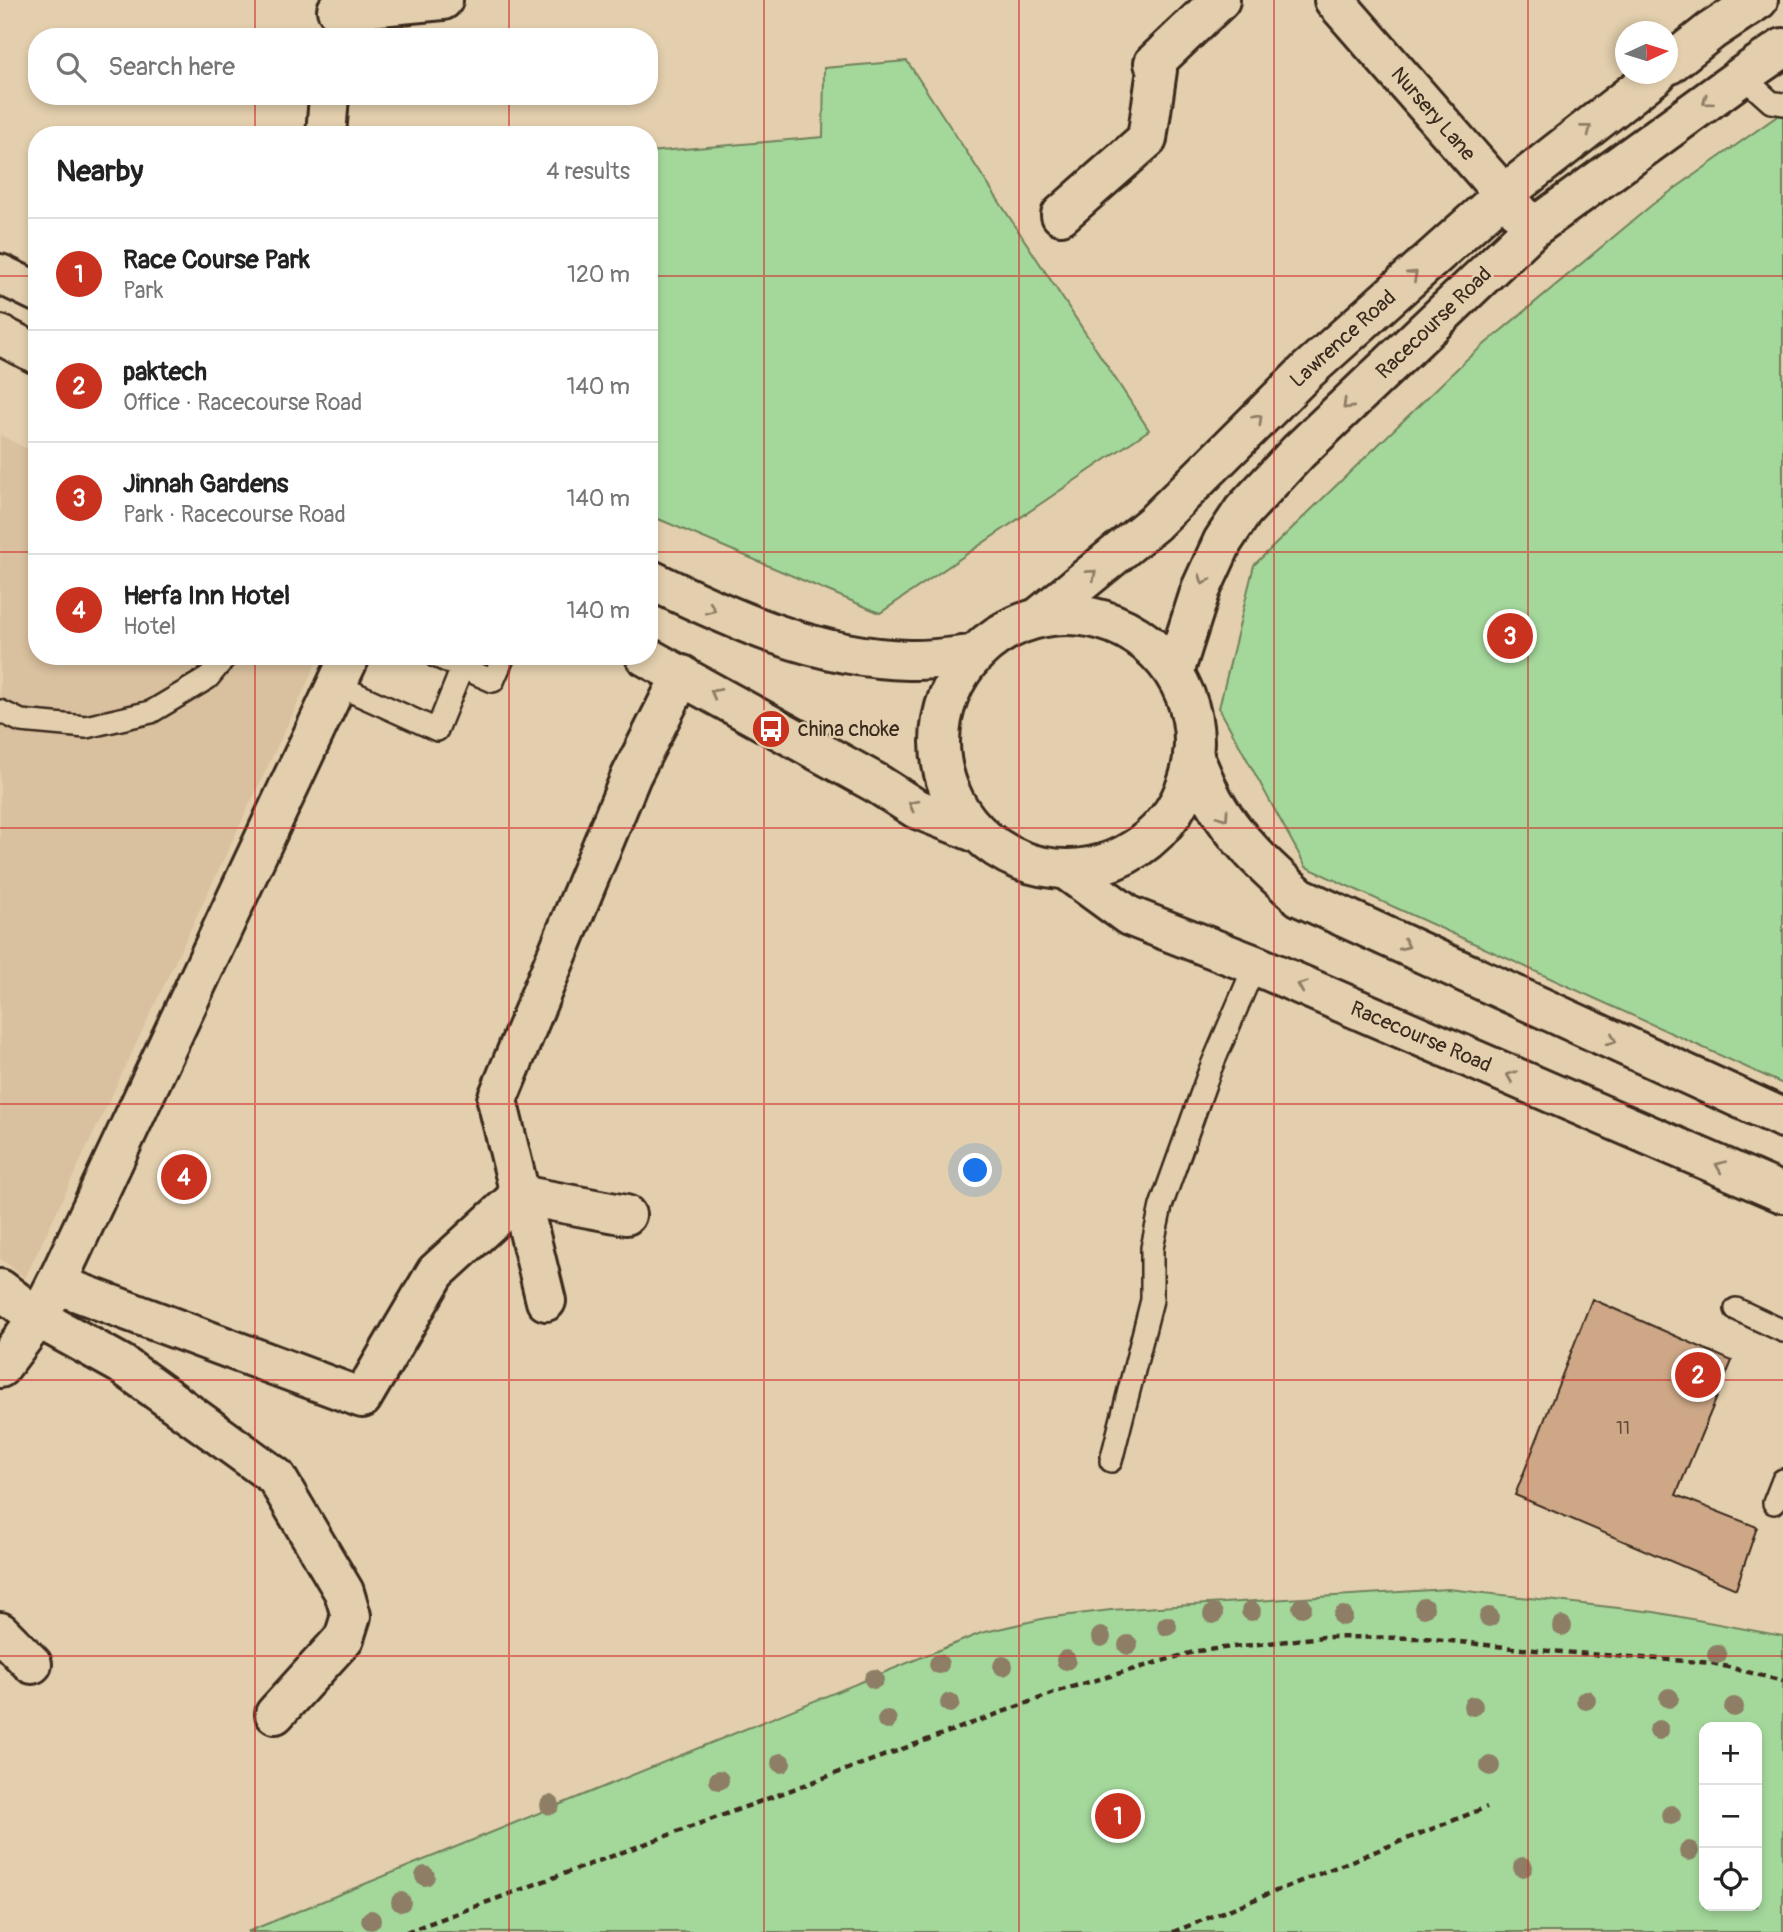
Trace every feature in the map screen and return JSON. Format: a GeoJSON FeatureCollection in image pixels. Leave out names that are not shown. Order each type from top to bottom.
{"type":"FeatureCollection","features":[{"type":"Feature","properties":{"kind":"main road"},"geometry":{"type":"LineString","coordinates":[[336,16],[443,0]]}},
{"type":"Feature","properties":{"kind":"main road"},"geometry":{"type":"LineString","coordinates":[[1061,215],[1147,139],[1157,69],[1154,63],[1220,0]]}},
{"type":"Feature","properties":{"kind":"main road","name":"Nursery Lane"},"geometry":{"type":"LineString","coordinates":[[1335,0],[1533,228]]}},
{"type":"Feature","properties":{"kind":"main road"},"geometry":{"type":"LineString","coordinates":[[1678,57],[1758,0]]}},
{"type":"Feature","properties":{"kind":"main road"},"geometry":{"type":"LineString","coordinates":[[1711,31],[1742,76]]}},
{"type":"Feature","properties":{"kind":"main road","name":"Racecourse Road"},"geometry":{"type":"LineString","coordinates":[[1174,673],[1210,566],[1243,512],[1298,452],[1533,228],[1783,48]]}},
{"type":"Feature","properties":{"kind":"main road","name":"Lawrence Road"},"geometry":{"type":"LineString","coordinates":[[1039,617],[1153,523],[1308,370],[1503,195],[1644,84]]}},
{"type":"Feature","properties":{"kind":"main road"},"geometry":{"type":"LineString","coordinates":[[327,126],[328,105]]}},
{"type":"Feature","properties":{"kind":"main road"},"geometry":{"type":"LineString","coordinates":[[0,274],[28,288]]}},
{"type":"Feature","properties":{"kind":"main road"},"geometry":{"type":"LineString","coordinates":[[0,335],[28,349]]}},
{"type":"Feature","properties":{"kind":"main road"},"geometry":{"type":"LineString","coordinates":[[658,583],[710,609],[807,646],[902,660],[973,655]]}},
{"type":"Feature","properties":{"kind":"main road"},"geometry":{"type":"LineString","coordinates":[[658,663],[876,783],[915,808],[975,832],[1002,853],[1032,866],[1066,870],[1103,865],[1138,849],[1165,824],[1184,791],[1193,755],[1193,727],[1186,699],[1174,673],[1149,644],[1116,624],[1078,615],[1039,617],[1003,631],[973,655],[952,687],[940,724],[941,763],[953,800],[975,832]]}},
{"type":"Feature","properties":{"kind":"main road"},"geometry":{"type":"LineString","coordinates":[[0,1368],[38,1318],[56,1284],[344,671]]}},
{"type":"Feature","properties":{"kind":"main road"},"geometry":{"type":"LineString","coordinates":[[546,1301],[497,1100],[631,776],[682,675]]}},
{"type":"Feature","properties":{"kind":"main road"},"geometry":{"type":"LineString","coordinates":[[1193,755],[1214,800],[1236,834],[1265,867],[1300,897],[1783,1118]]}},
{"type":"Feature","properties":{"kind":"main road","name":"Racecourse Road"},"geometry":{"type":"LineString","coordinates":[[1066,870],[1129,916],[1255,965],[1783,1193]]}},
{"type":"Feature","properties":{"kind":"main road"},"geometry":{"type":"LineString","coordinates":[[56,1284],[362,1398],[436,1272],[520,1195]]}},
{"type":"Feature","properties":{"kind":"main road"},"geometry":{"type":"LineString","coordinates":[[520,1195],[626,1214]]}},
{"type":"Feature","properties":{"kind":"main road"},"geometry":{"type":"LineString","coordinates":[[0,1289],[38,1318],[121,1364],[276,1477],[344,1592],[351,1616],[344,1638],[275,1714]]}},
{"type":"Feature","properties":{"kind":"main road"},"geometry":{"type":"LineString","coordinates":[[0,1632],[32,1664]]}},
{"type":"Feature","properties":{"kind":"lane"},"geometry":{"type":"LineString","coordinates":[[1742,76],[1771,102],[1783,104]]}},
{"type":"Feature","properties":{"kind":"lane"},"geometry":{"type":"LineString","coordinates":[[0,712],[20,721],[86,727],[151,712],[208,678],[219,665]]}},
{"type":"Feature","properties":{"kind":"lane"},"geometry":{"type":"LineString","coordinates":[[455,665],[493,681],[499,665]]}},
{"type":"Feature","properties":{"kind":"lane"},"geometry":{"type":"LineString","coordinates":[[344,671],[437,730],[462,668]]}},
{"type":"Feature","properties":{"kind":"lane"},"geometry":{"type":"LineString","coordinates":[[1111,1461],[1152,1300],[1152,1248],[1161,1206],[1210,1070],[1255,965]]}},
{"type":"Feature","properties":{"kind":"lane"},"geometry":{"type":"LineString","coordinates":[[1736,1309],[1783,1331]]}},
{"type":"Feature","properties":{"kind":"lane"},"geometry":{"type":"LineString","coordinates":[[1774,1503],[1783,1480]]}},
{"type":"Feature","properties":{"kind":"path"},"geometry":{"type":"LineString","coordinates":[[406,1932],[1065,1689],[1197,1651],[1323,1637],[1425,1638],[1522,1650],[1712,1663],[1783,1681]]}},
{"type":"Feature","properties":{"kind":"path"},"geometry":{"type":"LineString","coordinates":[[1173,1932],[1487,1807]]}},
{"type":"Feature","properties":{"kind":"shaded area"},"geometry":{"type":"Polygon","coordinates":[[[0,435],[28,449],[28,665],[316,665],[25,1278],[0,1258],[0,435]]]}},
{"type":"Feature","properties":{"kind":"green space"},"geometry":{"type":"Polygon","coordinates":[[[907,61],[1149,430],[880,613],[658,519],[658,151],[823,137],[824,68],[907,61]]]}},
{"type":"Feature","properties":{"kind":"green space"},"geometry":{"type":"Polygon","coordinates":[[[1783,112],[1783,1084],[1306,867],[1219,708],[1254,565],[1467,359],[1653,204],[1783,112]]]}},
{"type":"Feature","properties":{"kind":"green space"},"geometry":{"type":"Polygon","coordinates":[[[1448,1589],[1654,1612],[1783,1636],[1783,1932],[247,1932],[981,1633],[1046,1618],[1111,1610],[1448,1589]]]}},
{"type":"Feature","properties":{"kind":"building"},"geometry":{"type":"Polygon","coordinates":[[[1592,1299],[1732,1361],[1676,1495],[1757,1527],[1736,1589],[1515,1495],[1592,1299]]]}},
{"type":"Feature","properties":{"kind":"place","name":"Jinnah Gardens"},"geometry":{"type":"Point","coordinates":[1510,636]}},
{"type":"Feature","properties":{"kind":"place","name":"china choke"},"geometry":{"type":"Point","coordinates":[771,729]}},
{"type":"Feature","properties":{"kind":"place","name":"Herfa Inn Hotel"},"geometry":{"type":"Point","coordinates":[184,1177]}},
{"type":"Feature","properties":{"kind":"place","name":"paktech"},"geometry":{"type":"Point","coordinates":[1698,1375]}},
{"type":"Feature","properties":{"kind":"place","name":"Race Course Park"},"geometry":{"type":"Point","coordinates":[1118,1816]}}]}
